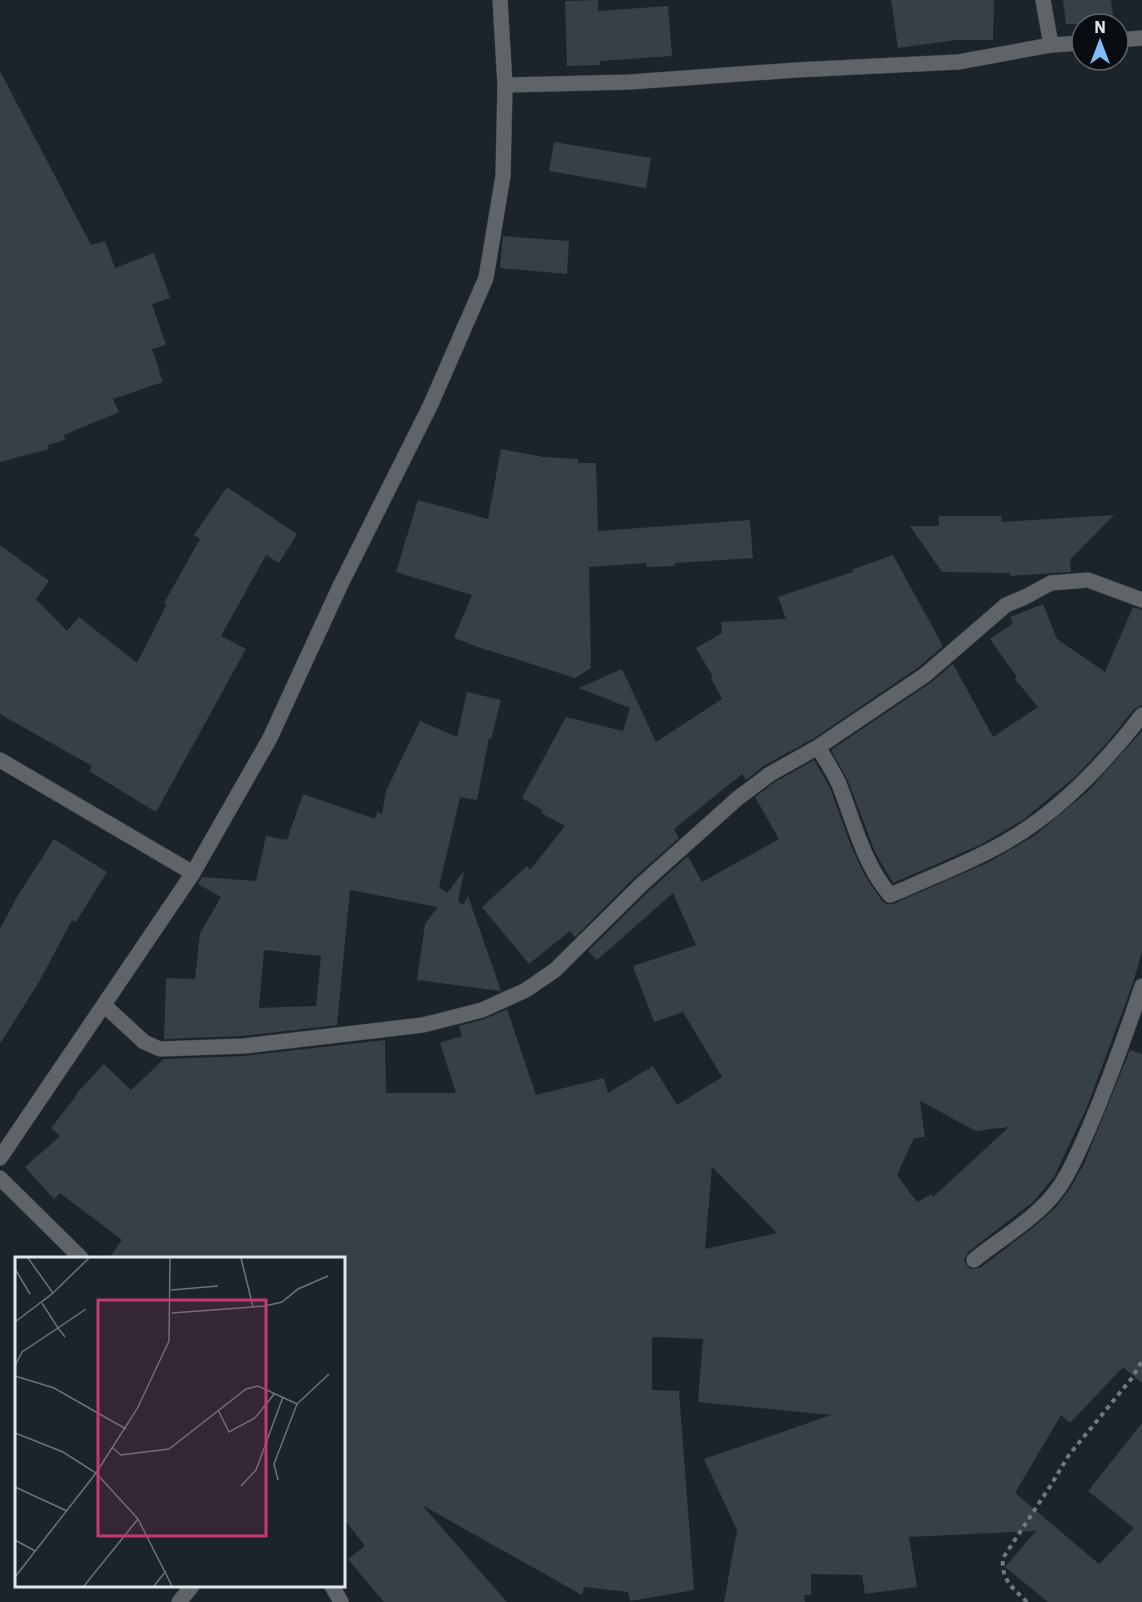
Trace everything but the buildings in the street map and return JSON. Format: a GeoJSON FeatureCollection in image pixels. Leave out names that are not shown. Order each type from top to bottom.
{"type":"FeatureCollection","features":[{"type":"Feature","properties":{"kind":"street"},"geometry":{"type":"LineString","coordinates":[[0,1158],[193,873],[270,738],[340,586],[431,404],[486,278],[503,176],[505,85],[501,0]]}},
{"type":"Feature","properties":{"kind":"street"},"geometry":{"type":"LineString","coordinates":[[1043,0],[1052,45]]}},
{"type":"Feature","properties":{"kind":"street"},"geometry":{"type":"LineString","coordinates":[[505,85],[630,82],[796,70],[957,62],[1070,44]]}},
{"type":"Feature","properties":{"kind":"street"},"geometry":{"type":"LineString","coordinates":[[104,1005],[144,1042],[160,1049],[244,1046],[423,1025],[482,1010],[526,990],[555,970],[644,883],[738,798],[770,774],[818,747],[925,675],[1006,605],[1051,583],[1088,580],[1142,600]]}},
{"type":"Feature","properties":{"kind":"street"},"geometry":{"type":"LineString","coordinates":[[818,747],[838,783],[850,820],[876,879],[890,895],[1009,840],[1066,799],[1117,747],[1142,715]]}},
{"type":"Feature","properties":{"kind":"street"},"geometry":{"type":"LineString","coordinates":[[0,760],[193,873]]}},
{"type":"Feature","properties":{"kind":"street"},"geometry":{"type":"LineString","coordinates":[[974,1260],[1035,1212],[1058,1189],[1077,1155],[1098,1106],[1142,986]]}},
{"type":"Feature","properties":{"kind":"street"},"geometry":{"type":"LineString","coordinates":[[0,1178],[80,1257]]}},
{"type":"Feature","properties":{"kind":"street"},"geometry":{"type":"LineString","coordinates":[[179,1602],[191,1587]]}},
{"type":"Feature","properties":{"kind":"street"},"geometry":{"type":"LineString","coordinates":[[333,1587],[341,1602]]}},
{"type":"Feature","properties":{"kind":"path"},"geometry":{"type":"LineString","coordinates":[[1027,1602],[1011,1586],[1002,1572],[1004,1558],[1069,1455],[1132,1378],[1142,1361]]}}]}
